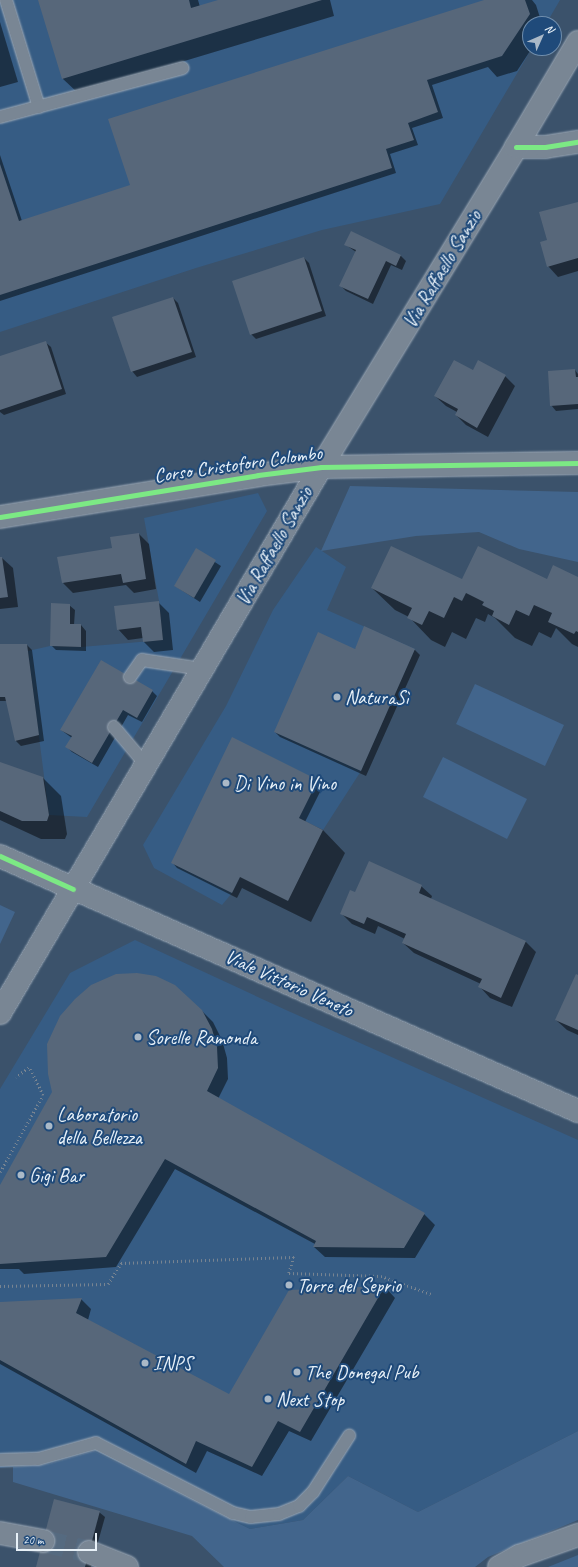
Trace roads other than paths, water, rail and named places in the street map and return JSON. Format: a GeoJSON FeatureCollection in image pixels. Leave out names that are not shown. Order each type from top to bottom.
{"type":"FeatureCollection","features":[{"type":"Feature","properties":{"kind":"main road","name":"Via Raffaello Sanzio"},"geometry":{"type":"LineString","coordinates":[[0,1013],[321,467],[516,147],[578,42]]}},
{"type":"Feature","properties":{"kind":"main road"},"geometry":{"type":"LineString","coordinates":[[516,147],[545,147],[578,142]]}},
{"type":"Feature","properties":{"kind":"main road","name":"Corso Cristoforo Colombo"},"geometry":{"type":"LineString","coordinates":[[0,517],[258,475],[321,467],[578,463]]}},
{"type":"Feature","properties":{"kind":"main road","name":"Viale Vittorio Veneto"},"geometry":{"type":"LineString","coordinates":[[0,856],[578,1111]]}},
{"type":"Feature","properties":{"kind":"main road"},"geometry":{"type":"LineString","coordinates":[[0,1533],[43,1541]]}},
{"type":"Feature","properties":{"kind":"main road"},"geometry":{"type":"LineString","coordinates":[[499,1567],[519,1556],[578,1535]]}},
{"type":"Feature","properties":{"kind":"main road"},"geometry":{"type":"LineString","coordinates":[[89,1552],[127,1567]]}},
{"type":"Feature","properties":{"kind":"lane"},"geometry":{"type":"LineString","coordinates":[[6,0],[39,107]]}},
{"type":"Feature","properties":{"kind":"lane"},"geometry":{"type":"LineString","coordinates":[[0,117],[183,68]]}},
{"type":"Feature","properties":{"kind":"lane"},"geometry":{"type":"LineString","coordinates":[[130,677],[142,660],[202,668]]}},
{"type":"Feature","properties":{"kind":"lane"},"geometry":{"type":"LineString","coordinates":[[114,727],[146,765]]}},
{"type":"Feature","properties":{"kind":"lane"},"geometry":{"type":"LineString","coordinates":[[0,1460],[38,1459],[96,1444],[232,1513],[251,1517],[279,1514],[299,1506],[313,1492],[349,1436]]}},
{"type":"Feature","properties":{"kind":"tunnel"},"geometry":{"type":"LineString","coordinates":[[43,1541],[89,1552]]}},
{"type":"Feature","properties":{"kind":"place","name":"NaturaSì"},"geometry":{"type":"Point","coordinates":[337,697]}},
{"type":"Feature","properties":{"kind":"place","name":"Di Vino in Vino"},"geometry":{"type":"Point","coordinates":[226,783]}},
{"type":"Feature","properties":{"kind":"place","name":"Sorelle Ramonda"},"geometry":{"type":"Point","coordinates":[138,1037]}},
{"type":"Feature","properties":{"kind":"place","name":"Laboratorio della Bellezza"},"geometry":{"type":"Point","coordinates":[49,1126]}},
{"type":"Feature","properties":{"kind":"place","name":"Gigi Bar"},"geometry":{"type":"Point","coordinates":[21,1175]}},
{"type":"Feature","properties":{"kind":"place","name":"Torre del Seprio"},"geometry":{"type":"Point","coordinates":[289,1285]}},
{"type":"Feature","properties":{"kind":"place","name":"INPS"},"geometry":{"type":"Point","coordinates":[145,1363]}},
{"type":"Feature","properties":{"kind":"place","name":"The Donegal Pub"},"geometry":{"type":"Point","coordinates":[297,1372]}},
{"type":"Feature","properties":{"kind":"place","name":"Next Stop"},"geometry":{"type":"Point","coordinates":[268,1399]}}]}
